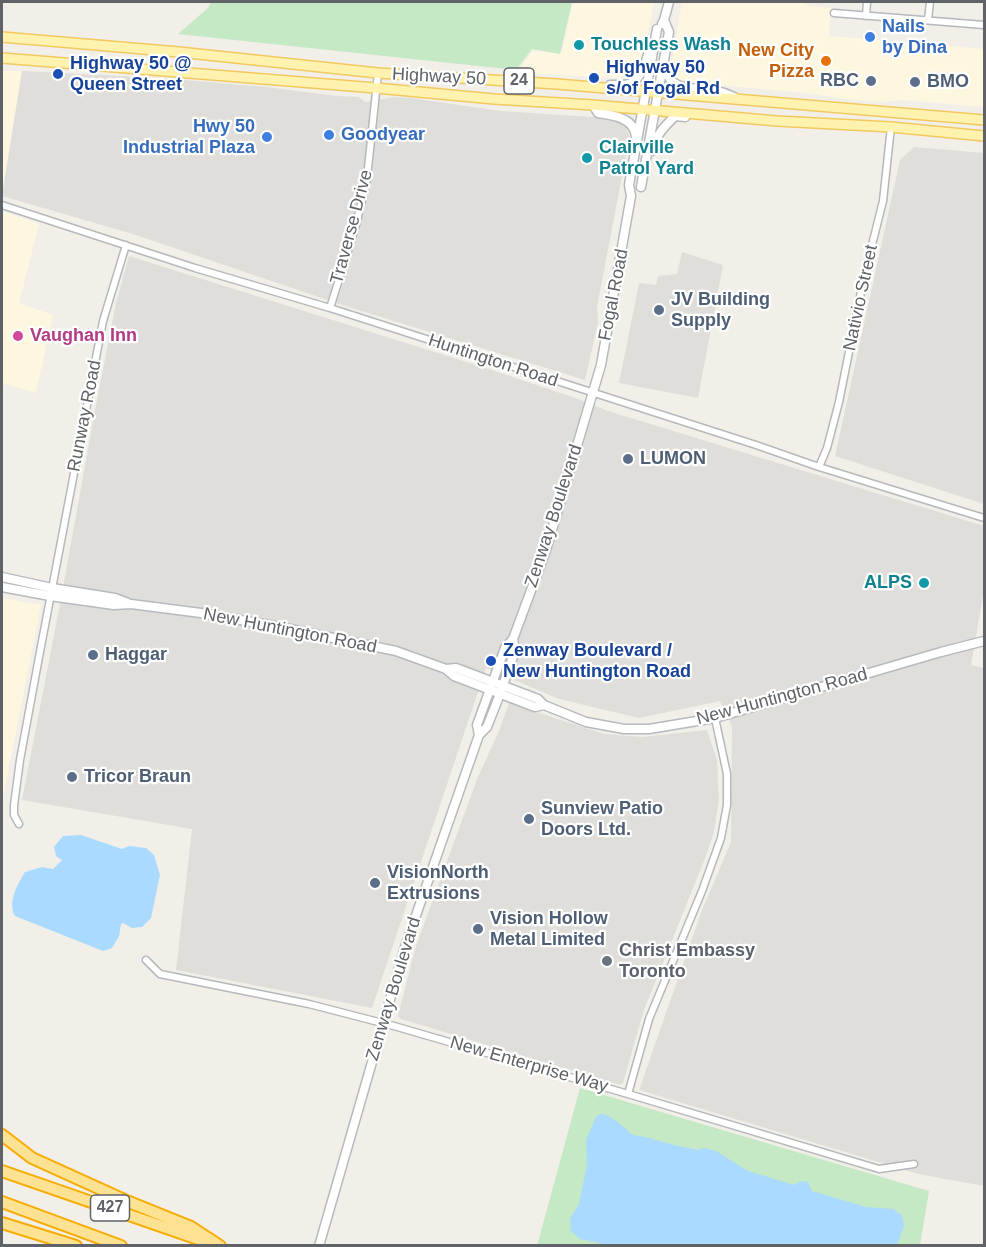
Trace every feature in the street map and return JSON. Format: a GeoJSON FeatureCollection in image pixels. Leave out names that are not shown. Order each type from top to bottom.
{"type":"FeatureCollection","features":[{"type":"Feature","properties":{"kind":"highway"},"geometry":{"type":"LineString","coordinates":[[2,1135],[32,1158],[191,1227],[220,1245]]}},
{"type":"Feature","properties":{"kind":"highway","name":"427"},"geometry":{"type":"LineString","coordinates":[[2,1171],[220,1245]]}},
{"type":"Feature","properties":{"kind":"highway","name":"427"},"geometry":{"type":"LineString","coordinates":[[2,1202],[121,1245]]}},
{"type":"Feature","properties":{"kind":"highway"},"geometry":{"type":"LineString","coordinates":[[2,1223],[76,1245]]}},
{"type":"Feature","properties":{"kind":"main road"},"geometry":{"type":"LineString","coordinates":[[2,33],[40,36],[45,41]]}},
{"type":"Feature","properties":{"kind":"main road","name":"Highway 50"},"geometry":{"type":"LineString","coordinates":[[2,37],[179,52],[378,73],[598,87],[984,120]]}},
{"type":"Feature","properties":{"kind":"main road","name":"Highway 50"},"geometry":{"type":"LineString","coordinates":[[2,60],[984,136]]}},
{"type":"Feature","properties":{"kind":"street","name":"Fogal Road"},"geometry":{"type":"LineString","coordinates":[[592,393],[600,365],[631,196],[629,184],[657,29],[664,20],[669,2]]}},
{"type":"Feature","properties":{"kind":"street"},"geometry":{"type":"LineString","coordinates":[[866,16],[867,2]]}},
{"type":"Feature","properties":{"kind":"street"},"geometry":{"type":"LineString","coordinates":[[928,20],[930,2]]}},
{"type":"Feature","properties":{"kind":"street"},"geometry":{"type":"LineString","coordinates":[[834,13],[984,25]]}},
{"type":"Feature","properties":{"kind":"street"},"geometry":{"type":"LineString","coordinates":[[664,20],[670,35],[666,72],[670,78],[683,88],[714,91],[737,98]]}},
{"type":"Feature","properties":{"kind":"street"},"geometry":{"type":"LineString","coordinates":[[598,87],[626,85],[633,82],[646,62],[651,37],[657,29]]}},
{"type":"Feature","properties":{"kind":"street"},"geometry":{"type":"LineString","coordinates":[[641,187],[669,32]]}},
{"type":"Feature","properties":{"kind":"street","name":"Traverse Drive"},"geometry":{"type":"LineString","coordinates":[[330,308],[356,225],[367,178],[378,73]]}},
{"type":"Feature","properties":{"kind":"street"},"geometry":{"type":"LineString","coordinates":[[593,105],[598,113],[618,116],[634,129],[636,136],[629,184]]}},
{"type":"Feature","properties":{"kind":"street"},"geometry":{"type":"LineString","coordinates":[[631,196],[646,180],[655,140],[675,116],[708,119],[715,114]]}},
{"type":"Feature","properties":{"kind":"street","name":"Nativio Street"},"geometry":{"type":"LineString","coordinates":[[819,467],[827,448],[839,402],[864,277],[883,201],[891,127]]}},
{"type":"Feature","properties":{"kind":"street","name":"Huntington Road"},"geometry":{"type":"LineString","coordinates":[[2,205],[984,518]]}},
{"type":"Feature","properties":{"kind":"street","name":"Runway Road"},"geometry":{"type":"LineString","coordinates":[[19,824],[14,815],[15,795],[51,592],[103,321],[126,245]]}},
{"type":"Feature","properties":{"kind":"street","name":"Zenway Boulevard"},"geometry":{"type":"LineString","coordinates":[[319,1245],[406,944],[479,735],[477,724],[505,648],[513,639],[546,550],[592,393]]}},
{"type":"Feature","properties":{"kind":"street","name":"New Huntington Road"},"geometry":{"type":"LineString","coordinates":[[2,578],[51,592],[114,605],[131,604],[218,616],[396,651],[446,669],[454,676],[538,699],[544,705],[586,722],[627,729],[649,729],[715,718],[984,641]]}},
{"type":"Feature","properties":{"kind":"street","name":"New Huntington Road"},"geometry":{"type":"LineString","coordinates":[[2,587],[51,592]]}},
{"type":"Feature","properties":{"kind":"street","name":"Zenway Boulevard"},"geometry":{"type":"LineString","coordinates":[[479,735],[487,728],[515,651],[513,639]]}},
{"type":"Feature","properties":{"kind":"street"},"geometry":{"type":"LineString","coordinates":[[628,1094],[649,1018],[702,891],[721,838],[727,806],[727,774],[715,718]]}},
{"type":"Feature","properties":{"kind":"street","name":"New Enterprise Way"},"geometry":{"type":"LineString","coordinates":[[146,960],[160,974],[309,1004],[384,1024],[879,1169],[914,1164]]}},
{"type":"Feature","properties":{"kind":"shaded area"},"geometry":{"type":"Polygon","coordinates":[[[573,2],[654,2],[643,57],[634,73],[620,78],[517,73],[532,52],[562,52],[573,2]]]}},
{"type":"Feature","properties":{"kind":"shaded area"},"geometry":{"type":"Polygon","coordinates":[[[682,2],[800,2],[810,6],[831,8],[829,36],[984,49],[984,107],[901,100],[863,101],[684,82],[676,78],[671,66],[682,2]]]}},
{"type":"Feature","properties":{"kind":"shaded area"},"geometry":{"type":"Polygon","coordinates":[[[2,71],[22,71],[2,193],[2,71]]]}},
{"type":"Feature","properties":{"kind":"shaded area"},"geometry":{"type":"Polygon","coordinates":[[[22,71],[160,78],[267,87],[358,97],[366,102],[394,97],[410,98],[501,111],[607,118],[618,121],[625,127],[630,139],[597,307],[598,323],[585,380],[342,305],[133,234],[2,196],[22,71]]]}},
{"type":"Feature","properties":{"kind":"shaded area"},"geometry":{"type":"Polygon","coordinates":[[[914,147],[984,153],[984,504],[835,456],[900,160],[914,147]]]}},
{"type":"Feature","properties":{"kind":"shaded area"},"geometry":{"type":"Polygon","coordinates":[[[2,211],[39,224],[19,303],[53,315],[36,393],[2,383],[2,211]]]}},
{"type":"Feature","properties":{"kind":"shaded area"},"geometry":{"type":"Polygon","coordinates":[[[682,252],[723,265],[698,398],[619,383],[639,283],[656,285],[658,276],[677,274],[682,252]]]}},
{"type":"Feature","properties":{"kind":"shaded area"},"geometry":{"type":"Polygon","coordinates":[[[129,256],[495,371],[608,411],[984,526],[984,590],[971,665],[984,668],[984,1186],[918,1174],[639,1090],[702,910],[731,842],[732,726],[720,701],[639,718],[559,699],[486,668],[372,1008],[176,970],[192,829],[22,800],[116,303],[129,256]]]}},
{"type":"Feature","properties":{"kind":"shaded area"},"geometry":{"type":"Polygon","coordinates":[[[2,598],[41,605],[2,802],[2,598]]]}},
{"type":"Feature","properties":{"kind":"shaded area"},"geometry":{"type":"Polygon","coordinates":[[[509,703],[604,734],[642,737],[707,730],[717,760],[719,799],[714,832],[644,1010],[623,1083],[620,1085],[401,1019],[398,1016],[415,949],[477,779],[509,703]]]}},
{"type":"Feature","properties":{"kind":"green space"},"geometry":{"type":"Polygon","coordinates":[[[211,2],[572,2],[560,54],[532,49],[516,70],[178,34],[208,8],[211,2]]]}},
{"type":"Feature","properties":{"kind":"green space"},"geometry":{"type":"Polygon","coordinates":[[[580,1088],[929,1191],[920,1245],[537,1246],[580,1088]]]}},
{"type":"Feature","properties":{"kind":"water"},"geometry":{"type":"Polygon","coordinates":[[[81,835],[122,849],[129,846],[146,848],[154,855],[160,875],[151,918],[142,927],[132,928],[121,924],[119,936],[112,948],[103,951],[15,916],[13,911],[14,893],[25,872],[42,867],[53,869],[62,860],[56,856],[54,847],[63,836],[81,835]]]}},
{"type":"Feature","properties":{"kind":"water"},"geometry":{"type":"Polygon","coordinates":[[[601,1114],[618,1122],[633,1135],[698,1150],[704,1148],[716,1151],[748,1171],[794,1185],[801,1181],[808,1182],[812,1191],[866,1207],[893,1209],[902,1215],[904,1226],[897,1245],[613,1246],[580,1239],[571,1231],[570,1219],[579,1204],[587,1164],[586,1140],[596,1117],[601,1114]]]}},
{"type":"Feature","properties":{"kind":"place","name":"Nails by Dina"},"geometry":{"type":"Point","coordinates":[870,37]}},
{"type":"Feature","properties":{"kind":"place","name":"Touchless Wash"},"geometry":{"type":"Point","coordinates":[579,45]}},
{"type":"Feature","properties":{"kind":"place","name":"New City Pizza"},"geometry":{"type":"Point","coordinates":[826,61]}},
{"type":"Feature","properties":{"kind":"place","name":"Highway 50 @ Queen Street"},"geometry":{"type":"Point","coordinates":[58,74]}},
{"type":"Feature","properties":{"kind":"place","name":"Highway 50 s/of Fogal Rd"},"geometry":{"type":"Point","coordinates":[594,78]}},
{"type":"Feature","properties":{"kind":"place","name":"RBC"},"geometry":{"type":"Point","coordinates":[871,81]}},
{"type":"Feature","properties":{"kind":"place","name":"BMO"},"geometry":{"type":"Point","coordinates":[915,82]}},
{"type":"Feature","properties":{"kind":"place","name":"Goodyear"},"geometry":{"type":"Point","coordinates":[329,135]}},
{"type":"Feature","properties":{"kind":"place","name":"Hwy 50 Industrial Plaza"},"geometry":{"type":"Point","coordinates":[267,137]}},
{"type":"Feature","properties":{"kind":"place","name":"Clairville Patrol Yard"},"geometry":{"type":"Point","coordinates":[587,158]}},
{"type":"Feature","properties":{"kind":"place","name":"JV Building Supply"},"geometry":{"type":"Point","coordinates":[659,310]}},
{"type":"Feature","properties":{"kind":"place","name":"Vaughan Inn"},"geometry":{"type":"Point","coordinates":[18,336]}},
{"type":"Feature","properties":{"kind":"place","name":"LUMON"},"geometry":{"type":"Point","coordinates":[628,459]}},
{"type":"Feature","properties":{"kind":"place","name":"ALPS"},"geometry":{"type":"Point","coordinates":[924,583]}},
{"type":"Feature","properties":{"kind":"place","name":"Haggar"},"geometry":{"type":"Point","coordinates":[93,655]}},
{"type":"Feature","properties":{"kind":"place","name":"Zenway Boulevard / New Huntington Road"},"geometry":{"type":"Point","coordinates":[491,661]}},
{"type":"Feature","properties":{"kind":"place","name":"Tricor Braun"},"geometry":{"type":"Point","coordinates":[72,777]}},
{"type":"Feature","properties":{"kind":"place","name":"Sunview Patio Doors Ltd."},"geometry":{"type":"Point","coordinates":[529,819]}},
{"type":"Feature","properties":{"kind":"place","name":"VisionNorth Extrusions"},"geometry":{"type":"Point","coordinates":[375,883]}},
{"type":"Feature","properties":{"kind":"place","name":"Vision Hollow Metal Limited"},"geometry":{"type":"Point","coordinates":[478,929]}},
{"type":"Feature","properties":{"kind":"place","name":"Christ Embassy Toronto"},"geometry":{"type":"Point","coordinates":[607,961]}}]}
